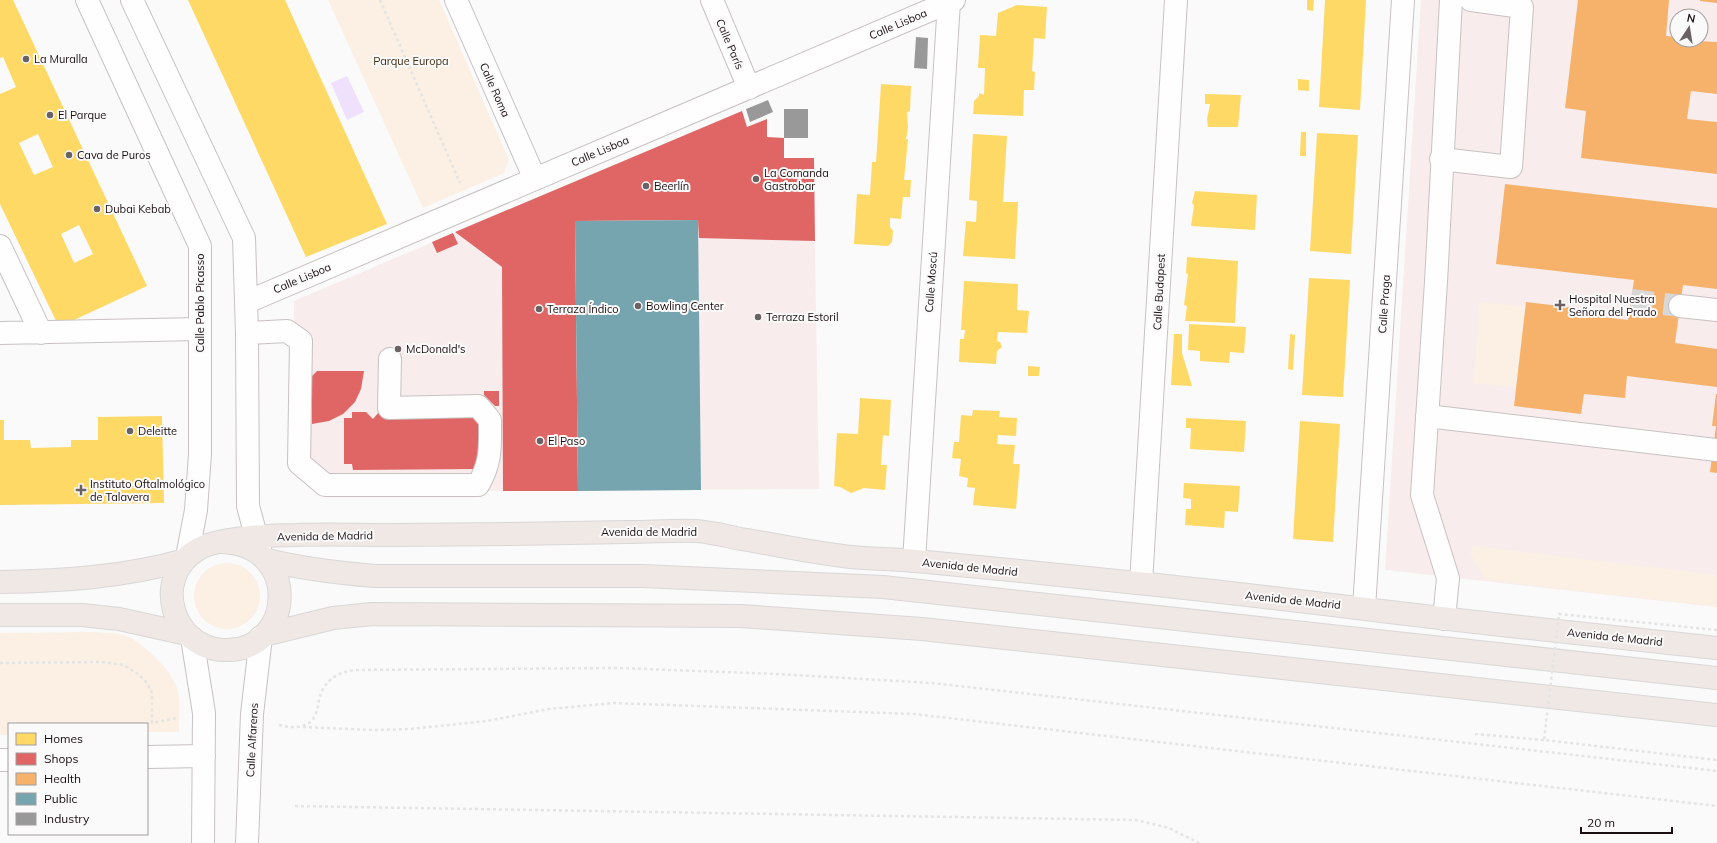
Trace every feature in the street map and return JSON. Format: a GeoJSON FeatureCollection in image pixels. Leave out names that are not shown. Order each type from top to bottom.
{"type":"FeatureCollection","features":[{"type":"Feature","properties":{"kind":"main road","name":"Avenida de Madrid"},"geometry":{"type":"LineString","coordinates":[[262,551],[296,535],[698,531],[850,557],[914,561],[1141,583],[1717,648]]}},
{"type":"Feature","properties":{"kind":"main road","name":"Avenida de Madrid"},"geometry":{"type":"LineString","coordinates":[[190,636],[176,617],[171,597],[174,577],[186,559],[201,547],[222,542],[262,551],[302,568],[338,573],[375,576],[643,576],[884,587],[1717,678]]}},
{"type":"Feature","properties":{"kind":"main road"},"geometry":{"type":"LineString","coordinates":[[262,551],[278,582],[280,602],[274,622],[263,636]]}},
{"type":"Feature","properties":{"kind":"main road","name":"Avenida de Madrid"},"geometry":{"type":"LineString","coordinates":[[0,582],[40,581],[117,575],[151,569],[186,559]]}},
{"type":"Feature","properties":{"kind":"main road"},"geometry":{"type":"LineString","coordinates":[[0,615],[89,616],[119,619],[190,636],[206,646],[225,650],[248,646],[263,636],[298,625],[333,618],[372,614],[741,616],[922,629],[1717,715]]}},
{"type":"Feature","properties":{"kind":"street","name":"Calle Pablo Picasso"},"geometry":{"type":"LineString","coordinates":[[87,0],[200,246],[200,454],[196,510],[186,559]]}},
{"type":"Feature","properties":{"kind":"street"},"geometry":{"type":"LineString","coordinates":[[132,0],[244,238],[247,302],[248,506],[262,551]]}},
{"type":"Feature","properties":{"kind":"street","name":"Calle Roma"},"geometry":{"type":"LineString","coordinates":[[456,0],[534,179]]}},
{"type":"Feature","properties":{"kind":"street","name":"Calle París"},"geometry":{"type":"LineString","coordinates":[[712,0],[749,88]]}},
{"type":"Feature","properties":{"kind":"street","name":"Calle Budapest"},"geometry":{"type":"LineString","coordinates":[[1141,583],[1176,0]]}},
{"type":"Feature","properties":{"kind":"street","name":"Calle Praga"},"geometry":{"type":"LineString","coordinates":[[1364,608],[1403,0]]}},
{"type":"Feature","properties":{"kind":"street"},"geometry":{"type":"LineString","coordinates":[[1444,618],[1448,578],[1422,495],[1436,282],[1441,159],[1451,0]]}},
{"type":"Feature","properties":{"kind":"street"},"geometry":{"type":"LineString","coordinates":[[1441,159],[1511,167],[1522,7],[1471,0]]}},
{"type":"Feature","properties":{"kind":"street","name":"Calle Lisboa"},"geometry":{"type":"LineString","coordinates":[[247,302],[951,1]]}},
{"type":"Feature","properties":{"kind":"street","name":"Calle Moscú"},"geometry":{"type":"LineString","coordinates":[[914,561],[951,1]]}},
{"type":"Feature","properties":{"kind":"street"},"geometry":{"type":"LineString","coordinates":[[0,246],[41,333]]}},
{"type":"Feature","properties":{"kind":"street"},"geometry":{"type":"LineString","coordinates":[[1680,306],[1717,310]]}},
{"type":"Feature","properties":{"kind":"street"},"geometry":{"type":"LineString","coordinates":[[0,333],[199,329]]}},
{"type":"Feature","properties":{"kind":"street"},"geometry":{"type":"LineString","coordinates":[[247,333],[287,331],[301,341],[299,463],[325,486],[478,484],[485,473],[491,455],[490,420],[478,406],[389,408],[390,359]]}},
{"type":"Feature","properties":{"kind":"street"},"geometry":{"type":"LineString","coordinates":[[1427,416],[1717,450]]}},
{"type":"Feature","properties":{"kind":"street"},"geometry":{"type":"LineString","coordinates":[[190,636],[204,713],[203,843]]}},
{"type":"Feature","properties":{"kind":"street","name":"Calle Alfareros"},"geometry":{"type":"LineString","coordinates":[[247,843],[252,714],[263,636]]}},
{"type":"Feature","properties":{"kind":"street"},"geometry":{"type":"LineString","coordinates":[[148,757],[204,756]]}},
{"type":"Feature","properties":{"kind":"path"},"geometry":{"type":"LineString","coordinates":[[380,0],[471,207]]}},
{"type":"Feature","properties":{"kind":"path"},"geometry":{"type":"LineString","coordinates":[[1544,740],[1559,614],[1717,630]]}},
{"type":"Feature","properties":{"kind":"path"},"geometry":{"type":"LineString","coordinates":[[0,663],[102,662],[124,665],[138,674],[147,683],[152,693],[152,723],[204,713]]}},
{"type":"Feature","properties":{"kind":"path"},"geometry":{"type":"LineString","coordinates":[[297,727],[307,725],[314,718],[322,690],[331,679],[343,672],[354,670],[543,668],[654,669],[932,683],[1717,771]]}},
{"type":"Feature","properties":{"kind":"path"},"geometry":{"type":"LineString","coordinates":[[252,714],[283,726],[366,730],[410,729],[487,720],[549,708],[614,703],[920,714],[1717,806]]}},
{"type":"Feature","properties":{"kind":"path"},"geometry":{"type":"LineString","coordinates":[[1475,734],[1544,740],[1717,760]]}},
{"type":"Feature","properties":{"kind":"path"},"geometry":{"type":"LineString","coordinates":[[295,806],[1136,820],[1169,828],[1199,843]]}},
{"type":"Feature","properties":{"kind":"shaded area","name":"Hospital Nuestra Señora del Prado"},"geometry":{"type":"Polygon","coordinates":[[[1421,0],[1717,0],[1717,607],[1385,570],[1421,0]]]}},
{"type":"Feature","properties":{"kind":"shaded area"},"geometry":{"type":"Polygon","coordinates":[[[347,76],[364,112],[347,120],[331,83],[347,76]]]}},
{"type":"Feature","properties":{"kind":"shaded area"},"geometry":{"type":"Polygon","coordinates":[[[742,111],[747,127],[767,119],[767,137],[784,138],[784,158],[814,191],[819,489],[324,492],[295,464],[294,301],[742,111]]]}},
{"type":"Feature","properties":{"kind":"green space","name":"Parque Europa"},"geometry":{"type":"Polygon","coordinates":[[[328,0],[439,0],[509,160],[504,173],[423,208],[328,0]]]}},
{"type":"Feature","properties":{"kind":"green space"},"geometry":{"type":"Polygon","coordinates":[[[1479,302],[1526,307],[1516,387],[1474,383],[1479,302]]]}},
{"type":"Feature","properties":{"kind":"green space"},"geometry":{"type":"Polygon","coordinates":[[[1473,546],[1717,575],[1717,607],[1485,580],[1470,553],[1473,546]]]}},
{"type":"Feature","properties":{"kind":"green space"},"geometry":{"type":"Polygon","coordinates":[[[227,563],[239,566],[250,573],[257,584],[260,596],[257,608],[250,619],[239,626],[227,629],[215,626],[204,619],[197,608],[194,596],[197,584],[204,573],[215,566],[227,563]]]}},
{"type":"Feature","properties":{"kind":"green space"},"geometry":{"type":"Polygon","coordinates":[[[95,632],[116,633],[130,638],[146,649],[161,663],[176,685],[179,696],[179,732],[148,732],[148,723],[8,723],[8,735],[0,735],[0,633],[95,632]]]}},
{"type":"Feature","properties":{"kind":"building: Homes"},"geometry":{"type":"Polygon","coordinates":[[[0,0],[13,0],[147,286],[59,327],[0,204],[0,94],[16,87],[3,57],[0,58],[0,0]],[[38,134],[19,143],[34,175],[53,167],[38,134]],[[79,225],[61,234],[74,263],[93,254],[79,225]]]}},
{"type":"Feature","properties":{"kind":"building: Homes"},"geometry":{"type":"Polygon","coordinates":[[[188,0],[285,0],[387,224],[306,257],[188,0]]]}},
{"type":"Feature","properties":{"kind":"building: Homes"},"geometry":{"type":"Polygon","coordinates":[[[1307,0],[1314,0],[1313,11],[1307,10],[1307,0]]]}},
{"type":"Feature","properties":{"kind":"building: Homes"},"geometry":{"type":"Polygon","coordinates":[[[1325,0],[1366,0],[1360,110],[1319,107],[1325,0]]]}},
{"type":"Feature","properties":{"kind":"building: Homes"},"geometry":{"type":"Polygon","coordinates":[[[1017,5],[1047,7],[1045,39],[1034,38],[1032,71],[1035,72],[1034,90],[1024,90],[1023,116],[973,114],[974,101],[979,96],[979,93],[984,95],[985,68],[978,68],[980,35],[996,36],[998,13],[1017,5]]]}},
{"type":"Feature","properties":{"kind":"building: Homes"},"geometry":{"type":"Polygon","coordinates":[[[1298,79],[1309,80],[1309,91],[1298,90],[1298,79]]]}},
{"type":"Feature","properties":{"kind":"building: Homes"},"geometry":{"type":"Polygon","coordinates":[[[881,84],[911,86],[910,111],[907,112],[908,128],[906,139],[908,139],[904,180],[911,180],[910,197],[903,197],[901,219],[890,218],[890,227],[893,231],[892,242],[888,246],[854,244],[857,194],[870,195],[872,162],[876,162],[881,84]]]}},
{"type":"Feature","properties":{"kind":"building: Homes"},"geometry":{"type":"Polygon","coordinates":[[[1205,94],[1241,95],[1238,127],[1208,127],[1207,119],[1210,104],[1205,104],[1205,94]]]}},
{"type":"Feature","properties":{"kind":"building: Homes"},"geometry":{"type":"Polygon","coordinates":[[[1301,132],[1306,132],[1306,156],[1300,156],[1301,132]]]}},
{"type":"Feature","properties":{"kind":"building: Homes"},"geometry":{"type":"Polygon","coordinates":[[[1317,133],[1358,135],[1351,254],[1310,251],[1317,133]]]}},
{"type":"Feature","properties":{"kind":"building: Homes"},"geometry":{"type":"Polygon","coordinates":[[[973,134],[1007,136],[1003,202],[1018,202],[1015,259],[963,256],[966,221],[976,222],[977,201],[969,200],[973,134]]]}},
{"type":"Feature","properties":{"kind":"building: Homes"},"geometry":{"type":"Polygon","coordinates":[[[1195,191],[1257,195],[1255,230],[1191,226],[1194,205],[1192,203],[1195,191]]]}},
{"type":"Feature","properties":{"kind":"building: Homes"},"geometry":{"type":"Polygon","coordinates":[[[1187,257],[1238,261],[1235,323],[1185,321],[1187,306],[1184,305],[1188,274],[1186,273],[1187,257]]]}},
{"type":"Feature","properties":{"kind":"building: Homes"},"geometry":{"type":"Polygon","coordinates":[[[1309,278],[1350,280],[1343,397],[1302,395],[1309,278]]]}},
{"type":"Feature","properties":{"kind":"building: Homes"},"geometry":{"type":"Polygon","coordinates":[[[964,281],[1018,284],[1017,310],[1029,311],[1027,333],[998,332],[997,341],[1000,342],[1002,347],[997,351],[996,364],[959,362],[960,339],[964,339],[965,330],[961,330],[964,281]]]}},
{"type":"Feature","properties":{"kind":"building: Homes"},"geometry":{"type":"Polygon","coordinates":[[[1189,324],[1246,327],[1244,353],[1230,352],[1229,363],[1200,361],[1200,351],[1188,350],[1189,324]]]}},
{"type":"Feature","properties":{"kind":"building: Homes"},"geometry":{"type":"Polygon","coordinates":[[[1174,334],[1182,334],[1182,353],[1192,386],[1171,385],[1174,334]]]}},
{"type":"Feature","properties":{"kind":"building: Homes"},"geometry":{"type":"Polygon","coordinates":[[[1290,334],[1295,335],[1293,370],[1288,369],[1290,334]]]}},
{"type":"Feature","properties":{"kind":"building: Homes"},"geometry":{"type":"Polygon","coordinates":[[[1028,366],[1040,367],[1039,376],[1028,376],[1028,366]]]}},
{"type":"Feature","properties":{"kind":"building: Homes"},"geometry":{"type":"Polygon","coordinates":[[[860,398],[891,400],[889,436],[883,435],[881,465],[887,465],[885,490],[864,488],[851,493],[840,487],[834,486],[837,433],[858,434],[860,398]]]}},
{"type":"Feature","properties":{"kind":"building: Homes"},"geometry":{"type":"Polygon","coordinates":[[[973,410],[1000,411],[999,417],[1017,418],[1016,436],[998,435],[997,444],[1015,445],[1013,464],[1020,464],[1016,509],[973,505],[975,488],[967,487],[968,478],[959,476],[961,459],[952,458],[954,442],[959,442],[961,415],[972,416],[973,410]]]}},
{"type":"Feature","properties":{"kind":"building: Homes"},"geometry":{"type":"Polygon","coordinates":[[[162,416],[164,503],[0,505],[0,420],[4,420],[4,440],[30,440],[31,448],[71,447],[71,440],[98,440],[98,417],[162,416]]]}},
{"type":"Feature","properties":{"kind":"building: Homes"},"geometry":{"type":"Polygon","coordinates":[[[1186,418],[1246,421],[1244,452],[1190,449],[1191,428],[1186,428],[1186,418]]]}},
{"type":"Feature","properties":{"kind":"building: Homes"},"geometry":{"type":"Polygon","coordinates":[[[1300,421],[1340,424],[1333,542],[1293,539],[1300,421]]]}},
{"type":"Feature","properties":{"kind":"building: Homes"},"geometry":{"type":"Polygon","coordinates":[[[1184,483],[1240,486],[1238,512],[1225,511],[1224,528],[1185,525],[1186,509],[1191,509],[1191,499],[1183,498],[1184,483]]]}},
{"type":"Feature","properties":{"kind":"building: Shops"},"geometry":{"type":"Polygon","coordinates":[[[742,111],[747,127],[767,119],[767,137],[784,138],[784,158],[814,158],[815,241],[699,238],[698,220],[575,221],[578,491],[503,491],[502,267],[455,232],[742,111]]]}},
{"type":"Feature","properties":{"kind":"building: Shops"},"geometry":{"type":"Polygon","coordinates":[[[453,233],[458,244],[437,253],[432,242],[453,233]]]}},
{"type":"Feature","properties":{"kind":"building: Shops"},"geometry":{"type":"Polygon","coordinates":[[[317,371],[364,371],[361,389],[355,402],[343,414],[329,421],[312,424],[312,376],[317,371]]]}},
{"type":"Feature","properties":{"kind":"building: Shops"},"geometry":{"type":"Polygon","coordinates":[[[484,391],[499,391],[499,406],[495,406],[484,395],[484,391]]]}},
{"type":"Feature","properties":{"kind":"building: Shops"},"geometry":{"type":"Polygon","coordinates":[[[479,411],[479,433],[486,433],[486,441],[479,441],[479,469],[353,470],[352,464],[344,464],[344,418],[352,418],[352,412],[366,412],[373,419],[379,412],[479,411]]]}},
{"type":"Feature","properties":{"kind":"building: Health"},"geometry":{"type":"Polygon","coordinates":[[[1578,0],[1669,0],[1666,36],[1669,36],[1669,48],[1709,48],[1709,42],[1717,42],[1717,94],[1691,91],[1687,119],[1717,122],[1717,174],[1581,158],[1586,111],[1565,108],[1578,0]]]}},
{"type":"Feature","properties":{"kind":"building: Health"},"geometry":{"type":"Polygon","coordinates":[[[1717,0],[1717,3],[1700,1],[1717,0]]]}},
{"type":"Feature","properties":{"kind":"building: Health"},"geometry":{"type":"Polygon","coordinates":[[[1505,184],[1717,208],[1717,289],[1683,285],[1675,343],[1717,349],[1717,387],[1627,376],[1625,398],[1584,394],[1581,414],[1514,406],[1526,302],[1593,310],[1593,316],[1628,320],[1634,280],[1496,264],[1505,184]]]}},
{"type":"Feature","properties":{"kind":"building: Health"},"geometry":{"type":"Polygon","coordinates":[[[1716,394],[1717,473],[1710,472],[1716,426],[1712,426],[1716,394]]]}},
{"type":"Feature","properties":{"kind":"building: Public","name":"Bowling Center"},"geometry":{"type":"Polygon","coordinates":[[[698,220],[701,490],[578,491],[575,221],[698,220]]]}},
{"type":"Feature","properties":{"kind":"building: Industry"},"geometry":{"type":"Polygon","coordinates":[[[916,37],[928,38],[927,69],[914,68],[916,37]]]}},
{"type":"Feature","properties":{"kind":"building: Industry"},"geometry":{"type":"Polygon","coordinates":[[[768,100],[773,112],[750,122],[746,109],[768,100]]]}},
{"type":"Feature","properties":{"kind":"building: Industry"},"geometry":{"type":"Polygon","coordinates":[[[784,109],[808,109],[808,138],[784,138],[784,109]]]}},
{"type":"Feature","properties":{"kind":"tunnel"},"geometry":{"type":"LineString","coordinates":[[1631,300],[1680,306]]}},
{"type":"Feature","properties":{"kind":"place","name":"La Muralla"},"geometry":{"type":"Point","coordinates":[26,59]}},
{"type":"Feature","properties":{"kind":"place","name":"El Parque"},"geometry":{"type":"Point","coordinates":[50,115]}},
{"type":"Feature","properties":{"kind":"place","name":"Cava de Puros"},"geometry":{"type":"Point","coordinates":[69,155]}},
{"type":"Feature","properties":{"kind":"place","name":"La Comanda Gastrobar"},"geometry":{"type":"Point","coordinates":[756,179]}},
{"type":"Feature","properties":{"kind":"place","name":"Beerlín"},"geometry":{"type":"Point","coordinates":[646,186]}},
{"type":"Feature","properties":{"kind":"place","name":"Dubai Kebab"},"geometry":{"type":"Point","coordinates":[97,209]}},
{"type":"Feature","properties":{"kind":"place","name":"Hospital Nuestra Señora del Prado"},"geometry":{"type":"Point","coordinates":[1560,305]}},
{"type":"Feature","properties":{"kind":"place","name":"Bowling Center"},"geometry":{"type":"Point","coordinates":[638,306]}},
{"type":"Feature","properties":{"kind":"place","name":"Terraza Índico"},"geometry":{"type":"Point","coordinates":[539,309]}},
{"type":"Feature","properties":{"kind":"place","name":"Terraza Estoril"},"geometry":{"type":"Point","coordinates":[758,317]}},
{"type":"Feature","properties":{"kind":"place","name":"McDonald's"},"geometry":{"type":"Point","coordinates":[398,349]}},
{"type":"Feature","properties":{"kind":"place","name":"Deleitte"},"geometry":{"type":"Point","coordinates":[130,431]}},
{"type":"Feature","properties":{"kind":"place","name":"El Paso"},"geometry":{"type":"Point","coordinates":[540,441]}},
{"type":"Feature","properties":{"kind":"place","name":"Instituto Oftalmológico de Talavera"},"geometry":{"type":"Point","coordinates":[81,490]}}]}
